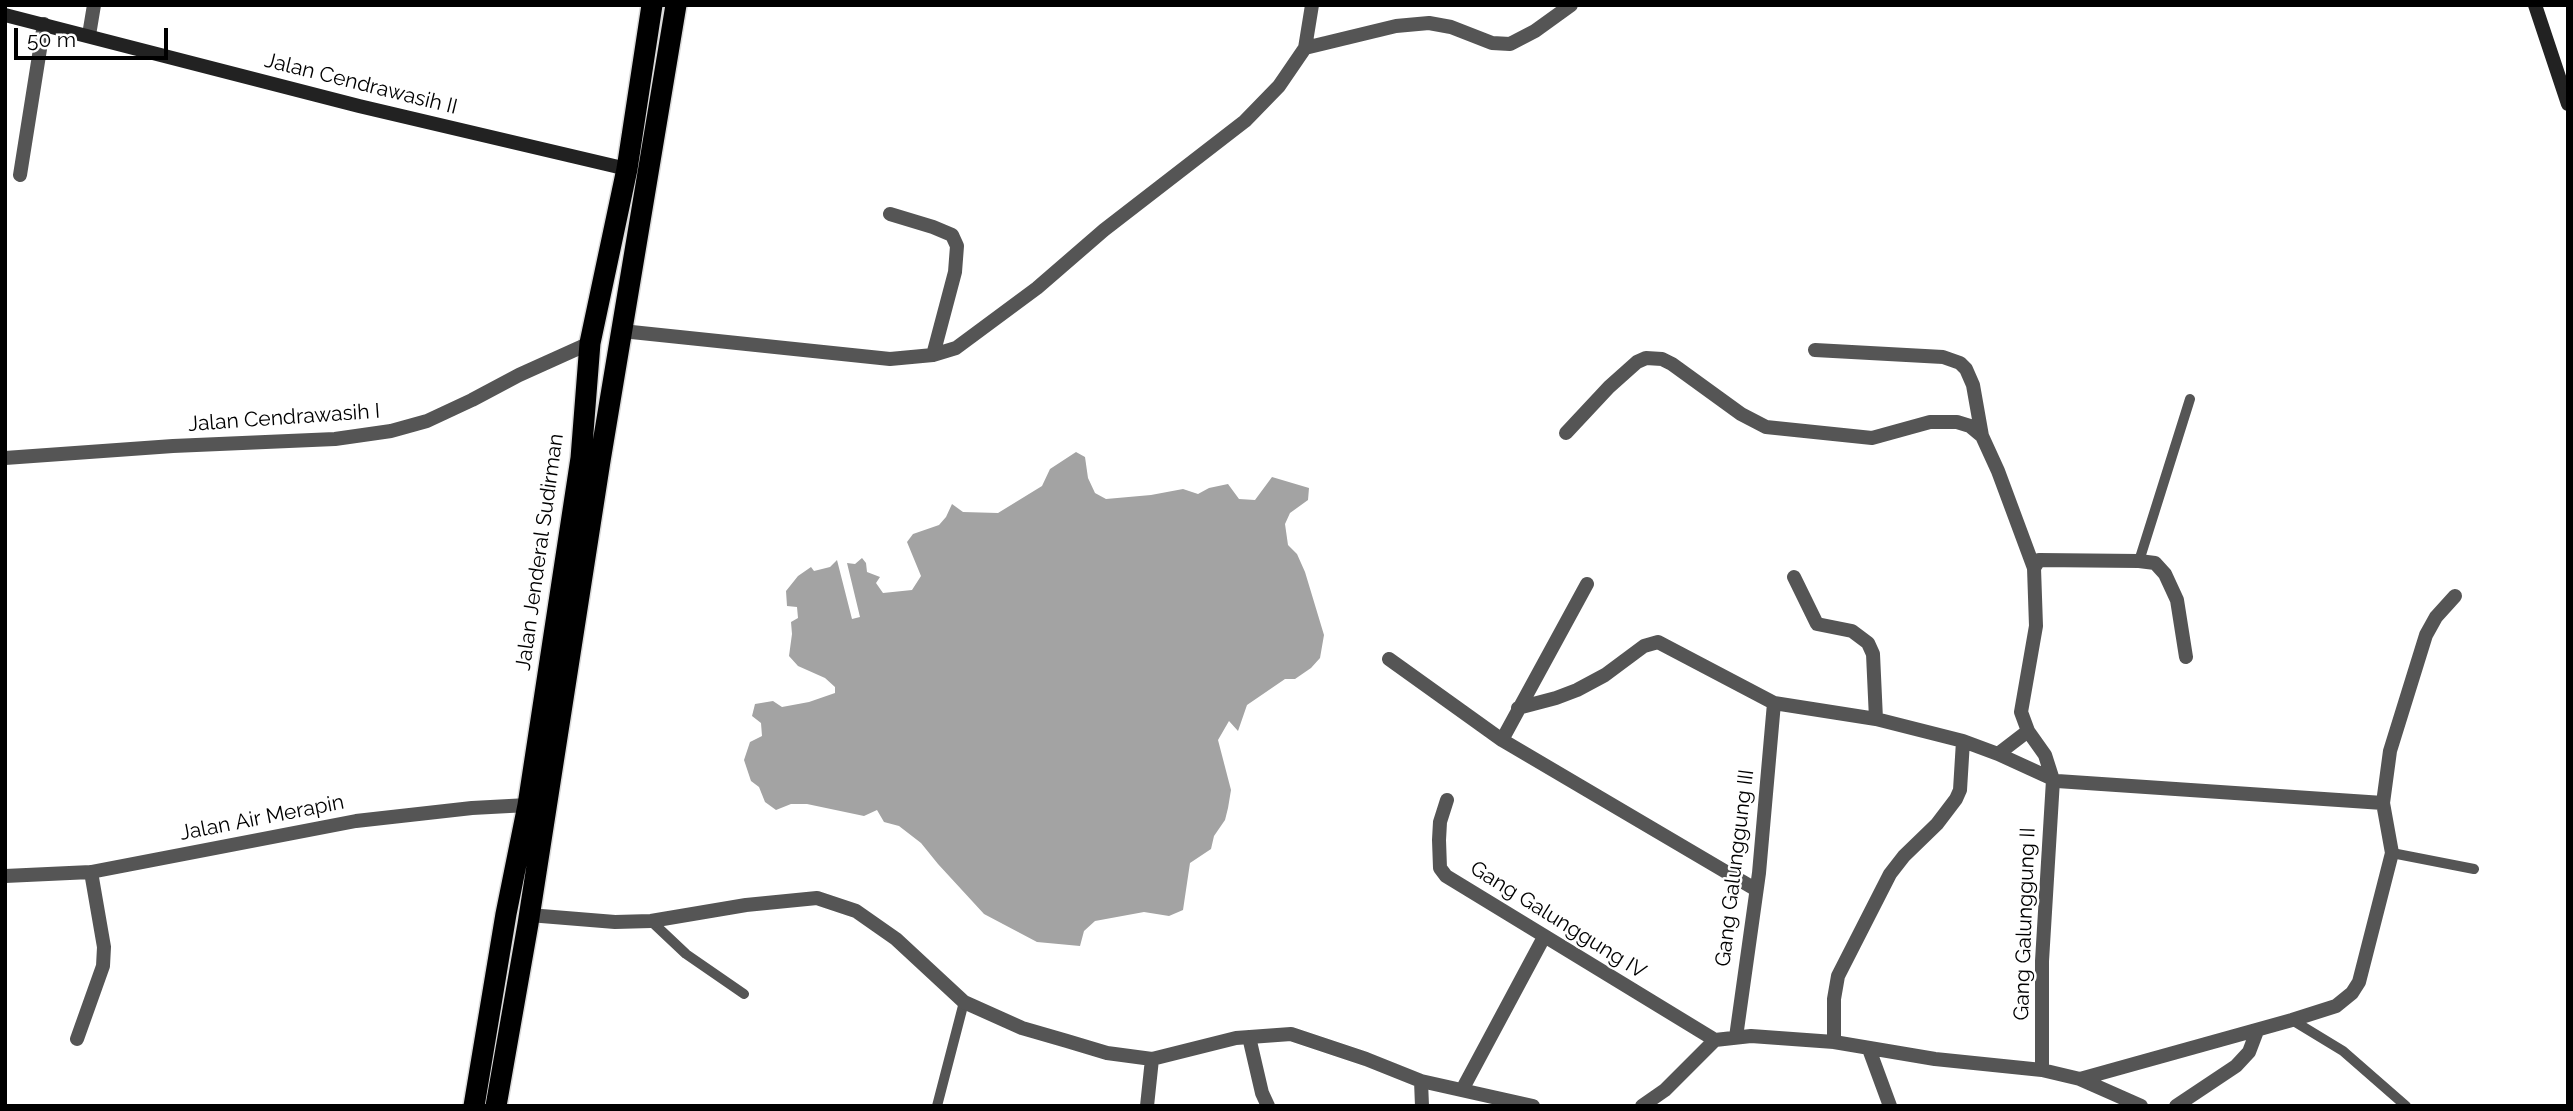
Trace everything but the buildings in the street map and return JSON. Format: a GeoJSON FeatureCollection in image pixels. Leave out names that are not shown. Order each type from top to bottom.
{"type":"FeatureCollection","features":[{"type":"Feature","properties":{"kind":"highway","name":"Jalan Jenderal Sudirman"},"geometry":{"type":"LineString","coordinates":[[496,1106],[529,915],[591,460],[590,344],[627,169],[652,5]]}},
{"type":"Feature","properties":{"kind":"highway","name":"Jalan Jenderal Sudirman"},"geometry":{"type":"LineString","coordinates":[[474,1106],[506,914],[591,460],[622,331],[676,5]]}},
{"type":"Feature","properties":{"kind":"street"},"geometry":{"type":"LineString","coordinates":[[89,35],[94,5]]}},
{"type":"Feature","properties":{"kind":"street"},"geometry":{"type":"LineString","coordinates":[[622,331],[890,359],[933,355],[956,348],[1037,288],[1114,222],[1245,121],[1279,86],[1305,48],[1312,5]]}},
{"type":"Feature","properties":{"kind":"street"},"geometry":{"type":"LineString","coordinates":[[1305,48],[1396,26],[1429,23],[1451,27],[1492,43],[1510,44],[1526,37],[1571,5]]}},
{"type":"Feature","properties":{"kind":"street"},"geometry":{"type":"LineString","coordinates":[[2535,5],[2568,104]]}},
{"type":"Feature","properties":{"kind":"street","name":"Jalan Cendrawasih II"},"geometry":{"type":"LineString","coordinates":[[5,15],[372,110],[627,169]]}},
{"type":"Feature","properties":{"kind":"street"},"geometry":{"type":"LineString","coordinates":[[20,175],[44,24]]}},
{"type":"Feature","properties":{"kind":"street"},"geometry":{"type":"LineString","coordinates":[[890,214],[952,235],[957,246],[955,272],[933,355]]}},
{"type":"Feature","properties":{"kind":"street","name":"Jalan Cendrawasih I"},"geometry":{"type":"LineString","coordinates":[[5,458],[335,439],[391,431],[427,421],[519,375],[590,344]]}},
{"type":"Feature","properties":{"kind":"street"},"geometry":{"type":"LineString","coordinates":[[1815,350],[1943,357],[1960,363],[1966,369],[1973,385],[1982,436],[2034,568],[2036,626],[2021,712],[2028,731],[2045,755],[2053,780]]}},
{"type":"Feature","properties":{"kind":"street"},"geometry":{"type":"LineString","coordinates":[[1566,432],[1637,362],[1652,358],[1672,363],[1741,414],[1766,427],[1872,438],[1930,422],[1957,422],[1970,426],[1982,436]]}},
{"type":"Feature","properties":{"kind":"street"},"geometry":{"type":"LineString","coordinates":[[2034,568],[2039,560],[2046,559],[2155,563],[2165,573],[2177,600],[2186,657]]}},
{"type":"Feature","properties":{"kind":"street"},"geometry":{"type":"LineString","coordinates":[[1794,577],[1817,624],[1852,631],[1868,642],[1873,654],[1876,719]]}},
{"type":"Feature","properties":{"kind":"street"},"geometry":{"type":"LineString","coordinates":[[1502,740],[1587,584]]}},
{"type":"Feature","properties":{"kind":"street"},"geometry":{"type":"LineString","coordinates":[[2080,1079],[2257,1031],[2336,1006],[2352,993],[2359,982],[2392,853],[2384,803],[2390,751],[2426,635],[2455,596]]}},
{"type":"Feature","properties":{"kind":"street"},"geometry":{"type":"LineString","coordinates":[[1518,708],[1577,690],[1605,675],[1651,642],[1663,643],[1774,703],[1876,719],[1963,741],[2053,780],[2384,803]]}},
{"type":"Feature","properties":{"kind":"street"},"geometry":{"type":"LineString","coordinates":[[1389,659],[1502,740],[1755,888]]}},
{"type":"Feature","properties":{"kind":"street","name":"Gang Galunggung III"},"geometry":{"type":"LineString","coordinates":[[1736,1037],[1774,703]]}},
{"type":"Feature","properties":{"kind":"street"},"geometry":{"type":"LineString","coordinates":[[1998,754],[2028,731]]}},
{"type":"Feature","properties":{"kind":"street"},"geometry":{"type":"LineString","coordinates":[[1834,1042],[1834,999],[1838,976],[1890,874],[1904,856],[1937,824],[1956,799],[1963,741]]}},
{"type":"Feature","properties":{"kind":"street","name":"Gang Galunggung II"},"geometry":{"type":"LineString","coordinates":[[2042,1070],[2042,961],[2053,780]]}},
{"type":"Feature","properties":{"kind":"street","name":"Gang Galunggung IV"},"geometry":{"type":"LineString","coordinates":[[1447,800],[1440,822],[1440,868],[1446,876],[1715,1040]]}},
{"type":"Feature","properties":{"kind":"street","name":"Jalan Air Merapin"},"geometry":{"type":"LineString","coordinates":[[5,876],[91,872],[356,821],[472,808],[528,805]]}},
{"type":"Feature","properties":{"kind":"street"},"geometry":{"type":"LineString","coordinates":[[76,1039],[103,966],[104,947],[91,872]]}},
{"type":"Feature","properties":{"kind":"street"},"geometry":{"type":"LineString","coordinates":[[529,915],[615,922],[651,921],[796,898],[817,898],[856,911],[896,939],[964,1002],[1022,1028],[1107,1053],[1152,1059],[1249,1037],[1291,1034],[1421,1081],[1533,1106]]}},
{"type":"Feature","properties":{"kind":"street"},"geometry":{"type":"LineString","coordinates":[[1462,1090],[1544,937]]}},
{"type":"Feature","properties":{"kind":"street"},"geometry":{"type":"LineString","coordinates":[[2176,1106],[2236,1066],[2249,1052],[2257,1031]]}},
{"type":"Feature","properties":{"kind":"street"},"geometry":{"type":"LineString","coordinates":[[1249,1037],[1262,1093],[1268,1106]]}},
{"type":"Feature","properties":{"kind":"street"},"geometry":{"type":"LineString","coordinates":[[1642,1106],[1665,1090],[1715,1040],[1736,1037],[1834,1042],[1935,1059],[2042,1070],[2080,1079],[2140,1106]]}},
{"type":"Feature","properties":{"kind":"street"},"geometry":{"type":"LineString","coordinates":[[1869,1049],[1890,1106]]}},
{"type":"Feature","properties":{"kind":"street"},"geometry":{"type":"LineString","coordinates":[[1147,1106],[1152,1059]]}},
{"type":"Feature","properties":{"kind":"street"},"geometry":{"type":"LineString","coordinates":[[1421,1081],[1422,1106]]}},
{"type":"Feature","properties":{"kind":"lane"},"geometry":{"type":"LineString","coordinates":[[2139,561],[2190,399]]}},
{"type":"Feature","properties":{"kind":"lane"},"geometry":{"type":"LineString","coordinates":[[2392,853],[2474,869]]}},
{"type":"Feature","properties":{"kind":"lane"},"geometry":{"type":"LineString","coordinates":[[651,921],[686,954],[744,994]]}},
{"type":"Feature","properties":{"kind":"lane"},"geometry":{"type":"LineString","coordinates":[[937,1106],[964,1002]]}},
{"type":"Feature","properties":{"kind":"lane"},"geometry":{"type":"LineString","coordinates":[[2291,1020],[2343,1051],[2406,1106]]}},
{"type":"Feature","properties":{"kind":"shaded area"},"geometry":{"type":"Polygon","coordinates":[[[1076,452],[1085,457],[1088,478],[1095,493],[1106,499],[1183,489],[1198,494],[1209,488],[1228,484],[1239,499],[1255,500],[1272,477],[1309,488],[1308,500],[1290,513],[1285,524],[1288,545],[1297,554],[1305,572],[1324,635],[1320,658],[1311,668],[1295,679],[1285,679],[1247,705],[1238,731],[1229,721],[1218,740],[1231,790],[1228,808],[1225,820],[1214,836],[1211,849],[1190,863],[1183,910],[1169,916],[1144,912],[1095,921],[1084,931],[1080,946],[1037,942],[984,914],[921,843],[899,826],[884,822],[877,810],[864,816],[807,804],[791,804],[776,810],[765,802],[759,787],[751,781],[744,760],[750,742],[762,736],[761,723],[752,716],[755,704],[773,701],[782,707],[835,693],[835,687],[825,678],[798,666],[789,656],[791,622],[798,618],[797,607],[787,606],[786,591],[798,576],[811,567],[814,571],[830,567],[837,560],[852,619],[860,617],[847,563],[855,564],[862,558],[867,572],[880,577],[876,583],[883,593],[912,590],[921,576],[907,542],[913,534],[939,525],[952,504],[963,512],[998,513],[1042,486],[1050,469],[1076,452]]]}}]}
